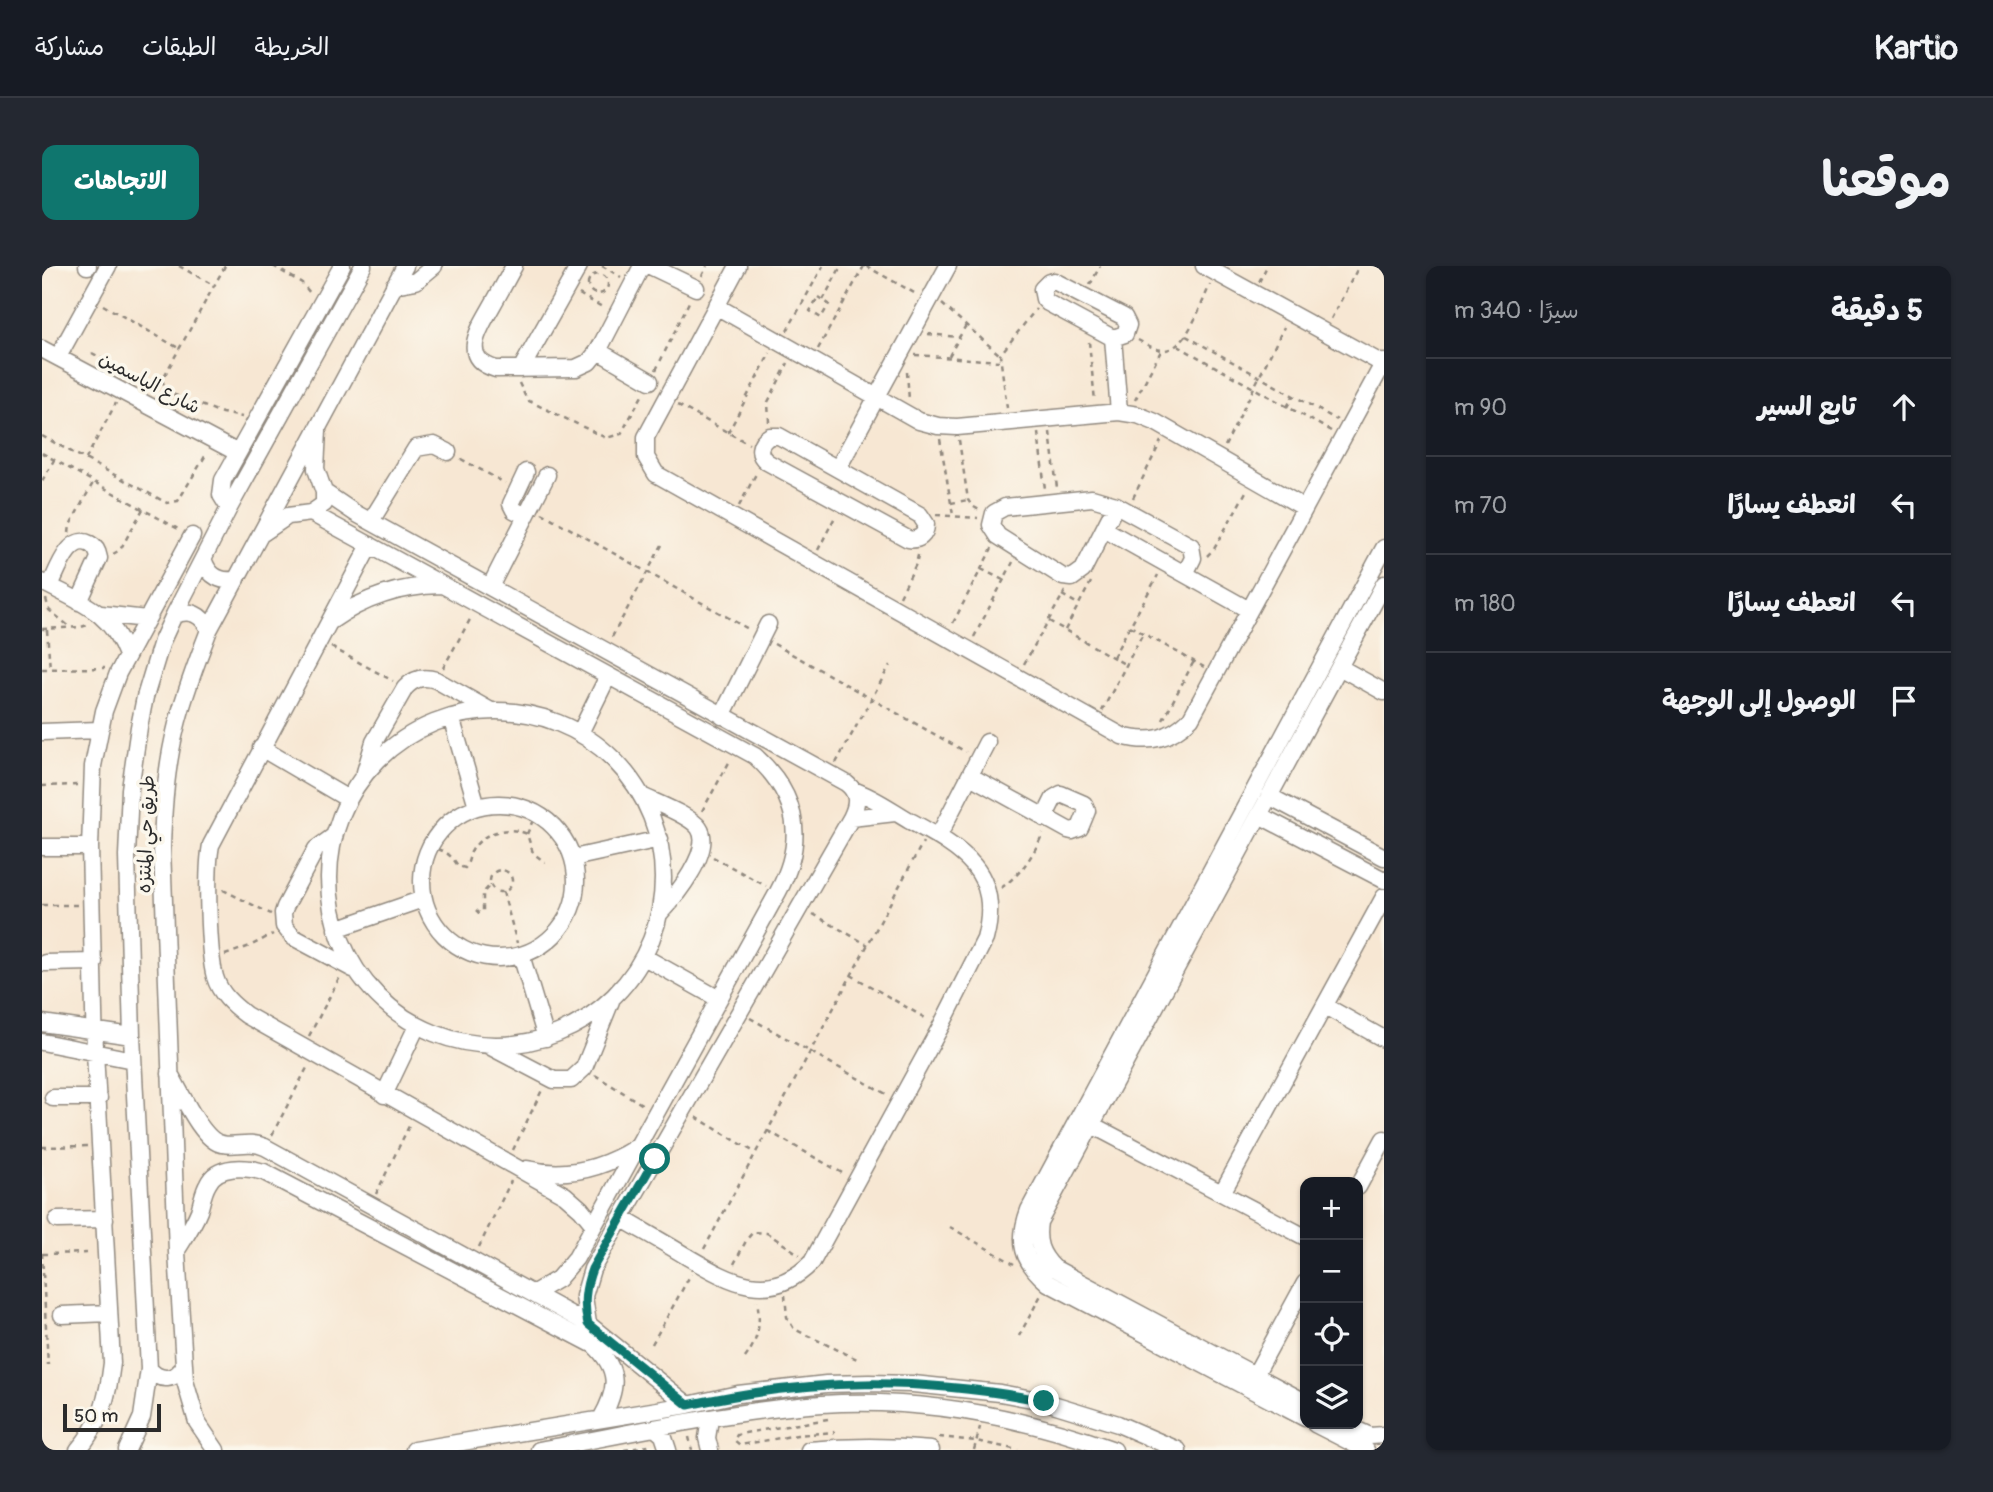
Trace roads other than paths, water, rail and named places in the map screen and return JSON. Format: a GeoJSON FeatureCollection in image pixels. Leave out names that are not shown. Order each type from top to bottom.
{"type":"FeatureCollection","features":[{"type":"Feature","properties":{"kind":"street"},"geometry":{"type":"LineString","coordinates":[[58,357],[107,266]]}},
{"type":"Feature","properties":{"kind":"street","name":"طريق حي المنتزه"},"geometry":{"type":"LineString","coordinates":[[127,1450],[142,1417],[149,1369],[132,1036],[127,823],[139,727],[162,641],[174,615],[229,508],[363,266]]}},
{"type":"Feature","properties":{"kind":"street","name":"طريق حي المنتزه"},"geometry":{"type":"LineString","coordinates":[[216,1450],[203,1433],[191,1408],[184,1366],[177,1252],[162,848],[163,808],[175,731],[209,630],[405,266]]}},
{"type":"Feature","properties":{"kind":"street"},"geometry":{"type":"LineString","coordinates":[[394,285],[416,281],[434,266]]}},
{"type":"Feature","properties":{"kind":"street"},"geometry":{"type":"LineString","coordinates":[[514,266],[474,343],[478,357],[489,367],[576,368],[589,362],[598,351],[642,266]]}},
{"type":"Feature","properties":{"kind":"street"},"geometry":{"type":"LineString","coordinates":[[522,369],[579,266]]}},
{"type":"Feature","properties":{"kind":"street"},"geometry":{"type":"LineString","coordinates":[[650,266],[696,288]]}},
{"type":"Feature","properties":{"kind":"street"},"geometry":{"type":"LineString","coordinates":[[738,266],[646,437],[645,447],[650,466],[663,480],[1122,736],[1152,741],[1167,737],[1191,718],[1383,363],[1210,269]]}},
{"type":"Feature","properties":{"kind":"street"},"geometry":{"type":"LineString","coordinates":[[838,468],[903,354],[948,266]]}},
{"type":"Feature","properties":{"kind":"street"},"geometry":{"type":"LineString","coordinates":[[229,508],[221,495],[220,487],[322,303],[336,268]]}},
{"type":"Feature","properties":{"kind":"street"},"geometry":{"type":"LineString","coordinates":[[1119,336],[1087,324],[1044,299],[1042,289],[1054,281],[1124,317],[1128,326],[1119,336],[1124,412]]}},
{"type":"Feature","properties":{"kind":"street"},"geometry":{"type":"LineString","coordinates":[[716,306],[910,417],[938,426],[957,427],[1124,412],[1147,418],[1168,429],[1305,508]]}},
{"type":"Feature","properties":{"kind":"street","name":"شارع الياسمين"},"geometry":{"type":"LineString","coordinates":[[42,349],[238,453]]}},
{"type":"Feature","properties":{"kind":"street"},"geometry":{"type":"LineString","coordinates":[[598,351],[650,382]]}},
{"type":"Feature","properties":{"kind":"street"},"geometry":{"type":"LineString","coordinates":[[259,536],[288,516],[311,513],[324,504],[324,492],[316,469],[319,424]]}},
{"type":"Feature","properties":{"kind":"street"},"geometry":{"type":"LineString","coordinates":[[774,436],[838,468],[924,519],[926,530],[918,539],[908,539],[842,503],[762,455],[766,438],[774,436]]}},
{"type":"Feature","properties":{"kind":"street"},"geometry":{"type":"LineString","coordinates":[[371,522],[416,448],[434,445],[448,452]]}},
{"type":"Feature","properties":{"kind":"street"},"geometry":{"type":"LineString","coordinates":[[526,472],[511,500],[512,507],[526,516]]}},
{"type":"Feature","properties":{"kind":"street"},"geometry":{"type":"LineString","coordinates":[[489,587],[547,475]]}},
{"type":"Feature","properties":{"kind":"street"},"geometry":{"type":"LineString","coordinates":[[324,492],[355,513],[829,774],[853,790],[880,801],[895,813],[956,847],[970,859],[981,874],[988,892],[989,923],[985,939],[857,1181],[811,1262],[803,1271],[771,1286],[755,1287],[726,1279],[621,1218]]}},
{"type":"Feature","properties":{"kind":"street"},"geometry":{"type":"LineString","coordinates":[[1121,508],[1104,529],[1083,570],[1072,578],[1063,578],[993,531],[993,516],[1005,507],[1092,498],[1121,508],[1191,546],[1193,558],[1185,574]]}},
{"type":"Feature","properties":{"kind":"street"},"geometry":{"type":"LineString","coordinates":[[311,513],[755,756],[774,776],[788,799],[796,836],[789,872],[568,1270],[534,1293]]}},
{"type":"Feature","properties":{"kind":"street"},"geometry":{"type":"LineString","coordinates":[[345,532],[355,513]]}},
{"type":"Feature","properties":{"kind":"street"},"geometry":{"type":"LineString","coordinates":[[1104,529],[1249,610]]}},
{"type":"Feature","properties":{"kind":"street"},"geometry":{"type":"LineString","coordinates":[[78,1450],[102,1415],[109,1393],[112,1363],[95,1052],[90,847],[92,785],[99,730],[118,673],[192,536]]}},
{"type":"Feature","properties":{"kind":"street"},"geometry":{"type":"LineString","coordinates":[[79,602],[99,558],[92,545],[81,542],[71,546],[46,584],[79,602],[101,614],[144,624],[162,641]]}},
{"type":"Feature","properties":{"kind":"street"},"geometry":{"type":"LineString","coordinates":[[370,545],[211,845],[208,858],[215,978],[222,993],[233,1006],[384,1095],[565,1195],[594,1225]]}},
{"type":"Feature","properties":{"kind":"street"},"geometry":{"type":"LineString","coordinates":[[1300,1415],[1048,1283],[1035,1272],[1026,1258],[1022,1242],[1023,1226],[1029,1210],[1384,548]]}},
{"type":"Feature","properties":{"kind":"street"},"geometry":{"type":"LineString","coordinates":[[204,561],[209,572],[219,579],[237,579]]}},
{"type":"Feature","properties":{"kind":"street"},"geometry":{"type":"LineString","coordinates":[[1300,1399],[1054,1268],[1039,1248],[1037,1235],[1039,1222],[1384,584]]}},
{"type":"Feature","properties":{"kind":"street"},"geometry":{"type":"LineString","coordinates":[[329,622],[355,606],[383,594],[443,585]]}},
{"type":"Feature","properties":{"kind":"street"},"geometry":{"type":"LineString","coordinates":[[174,615],[192,613],[203,619],[209,630]]}},
{"type":"Feature","properties":{"kind":"street"},"geometry":{"type":"LineString","coordinates":[[101,614],[118,633],[127,655]]}},
{"type":"Feature","properties":{"kind":"street"},"geometry":{"type":"LineString","coordinates":[[528,632],[537,614]]}},
{"type":"Feature","properties":{"kind":"street"},"geometry":{"type":"LineString","coordinates":[[722,716],[768,624]]}},
{"type":"Feature","properties":{"kind":"street"},"geometry":{"type":"LineString","coordinates":[[1339,667],[1384,692]]}},
{"type":"Feature","properties":{"kind":"street"},"geometry":{"type":"LineString","coordinates":[[580,733],[608,676]]}},
{"type":"Feature","properties":{"kind":"street"},"geometry":{"type":"LineString","coordinates":[[364,775],[374,742],[405,688],[419,678],[436,680],[491,711]]}},
{"type":"Feature","properties":{"kind":"street"},"geometry":{"type":"LineString","coordinates":[[654,701],[663,683]]}},
{"type":"Feature","properties":{"kind":"street"},"geometry":{"type":"LineString","coordinates":[[491,711],[537,716],[580,733],[604,750],[625,771],[642,796],[660,839],[664,888],[660,913],[644,957],[630,979],[612,999],[570,1028],[546,1038],[517,1044],[488,1045],[464,1042],[417,1026],[393,1011],[351,967],[336,929],[328,882],[334,836],[348,799],[382,755],[426,726],[451,717],[491,711]]}},
{"type":"Feature","properties":{"kind":"street"},"geometry":{"type":"LineString","coordinates":[[451,717],[477,806]]}},
{"type":"Feature","properties":{"kind":"street"},"geometry":{"type":"LineString","coordinates":[[42,732],[99,730]]}},
{"type":"Feature","properties":{"kind":"street"},"geometry":{"type":"LineString","coordinates":[[755,756],[763,738]]}},
{"type":"Feature","properties":{"kind":"street"},"geometry":{"type":"LineString","coordinates":[[933,834],[970,776],[987,742]]}},
{"type":"Feature","properties":{"kind":"street"},"geometry":{"type":"LineString","coordinates":[[261,748],[348,799]]}},
{"type":"Feature","properties":{"kind":"street"},"geometry":{"type":"LineString","coordinates":[[970,776],[1046,819]]}},
{"type":"Feature","properties":{"kind":"street"},"geometry":{"type":"LineString","coordinates":[[588,1324],[585,1310],[587,1282],[592,1269],[851,818],[857,803],[853,790]]}},
{"type":"Feature","properties":{"kind":"street"},"geometry":{"type":"LineString","coordinates":[[642,796],[695,823],[702,836],[701,850],[685,883],[660,913]]}},
{"type":"Feature","properties":{"kind":"street"},"geometry":{"type":"LineString","coordinates":[[1269,796],[1384,857]]}},
{"type":"Feature","properties":{"kind":"street"},"geometry":{"type":"LineString","coordinates":[[513,804],[536,813],[563,836],[573,858],[577,882],[567,917],[543,944],[521,955],[496,958],[460,948],[441,932],[427,911],[423,899],[421,873],[428,848],[443,827],[477,806],[513,804]]}},
{"type":"Feature","properties":{"kind":"street"},"geometry":{"type":"LineString","coordinates":[[851,818],[895,813]]}},
{"type":"Feature","properties":{"kind":"street"},"geometry":{"type":"LineString","coordinates":[[1259,815],[1384,880]]}},
{"type":"Feature","properties":{"kind":"street"},"geometry":{"type":"LineString","coordinates":[[334,836],[316,849],[285,907],[284,923],[293,937],[351,967]]}},
{"type":"Feature","properties":{"kind":"street"},"geometry":{"type":"LineString","coordinates":[[573,858],[660,839]]}},
{"type":"Feature","properties":{"kind":"street"},"geometry":{"type":"LineString","coordinates":[[43,847],[90,847]]}},
{"type":"Feature","properties":{"kind":"street"},"geometry":{"type":"LineString","coordinates":[[789,872],[813,884]]}},
{"type":"Feature","properties":{"kind":"street"},"geometry":{"type":"LineString","coordinates":[[1222,1193],[1384,897]]}},
{"type":"Feature","properties":{"kind":"street"},"geometry":{"type":"LineString","coordinates":[[336,929],[423,899]]}},
{"type":"Feature","properties":{"kind":"street"},"geometry":{"type":"LineString","coordinates":[[749,944],[771,957]]}},
{"type":"Feature","properties":{"kind":"street"},"geometry":{"type":"LineString","coordinates":[[521,955],[546,1038]]}},
{"type":"Feature","properties":{"kind":"street"},"geometry":{"type":"LineString","coordinates":[[644,957],[719,999]]}},
{"type":"Feature","properties":{"kind":"street"},"geometry":{"type":"LineString","coordinates":[[45,963],[94,962]]}},
{"type":"Feature","properties":{"kind":"street"},"geometry":{"type":"LineString","coordinates":[[488,1045],[548,1077],[562,1082],[571,1080],[583,1068],[612,999]]}},
{"type":"Feature","properties":{"kind":"street"},"geometry":{"type":"LineString","coordinates":[[1325,1006],[1384,1039]]}},
{"type":"Feature","properties":{"kind":"street"},"geometry":{"type":"LineString","coordinates":[[42,1023],[132,1036]]}},
{"type":"Feature","properties":{"kind":"street"},"geometry":{"type":"LineString","coordinates":[[384,1095],[417,1026]]}},
{"type":"Feature","properties":{"kind":"street"},"geometry":{"type":"LineString","coordinates":[[695,1041],[716,1054]]}},
{"type":"Feature","properties":{"kind":"street"},"geometry":{"type":"LineString","coordinates":[[42,1042],[133,1060]]}},
{"type":"Feature","properties":{"kind":"street"},"geometry":{"type":"LineString","coordinates":[[169,1072],[204,1133],[219,1144],[223,1157],[222,1171]]}},
{"type":"Feature","properties":{"kind":"street"},"geometry":{"type":"LineString","coordinates":[[53,1098],[99,1098]]}},
{"type":"Feature","properties":{"kind":"street"},"geometry":{"type":"LineString","coordinates":[[1092,1125],[1300,1234]]}},
{"type":"Feature","properties":{"kind":"street"},"geometry":{"type":"LineString","coordinates":[[1363,1178],[1384,1139]]}},
{"type":"Feature","properties":{"kind":"street"},"geometry":{"type":"LineString","coordinates":[[219,1144],[245,1143],[265,1147],[588,1324],[609,1349],[613,1372],[611,1402],[601,1419]]}},
{"type":"Feature","properties":{"kind":"street"},"geometry":{"type":"LineString","coordinates":[[245,1143],[247,1168]]}},
{"type":"Feature","properties":{"kind":"street"},"geometry":{"type":"LineString","coordinates":[[637,1147],[655,1159]]}},
{"type":"Feature","properties":{"kind":"street"},"geometry":{"type":"LineString","coordinates":[[512,1165],[553,1173],[571,1172],[606,1164],[637,1147]]}},
{"type":"Feature","properties":{"kind":"street"},"geometry":{"type":"LineString","coordinates":[[177,1252],[197,1216],[208,1182],[222,1171],[247,1168],[272,1176],[583,1339],[631,1360],[688,1405]]}},
{"type":"Feature","properties":{"kind":"street"},"geometry":{"type":"LineString","coordinates":[[348,1216],[364,1200]]}},
{"type":"Feature","properties":{"kind":"street"},"geometry":{"type":"LineString","coordinates":[[57,1220],[104,1219]]}},
{"type":"Feature","properties":{"kind":"street"},"geometry":{"type":"LineString","coordinates":[[465,1277],[473,1260]]}},
{"type":"Feature","properties":{"kind":"street"},"geometry":{"type":"LineString","coordinates":[[1255,1375],[1300,1292]]}},
{"type":"Feature","properties":{"kind":"street"},"geometry":{"type":"LineString","coordinates":[[62,1315],[109,1313]]}},
{"type":"Feature","properties":{"kind":"street"},"geometry":{"type":"LineString","coordinates":[[613,1372],[631,1360]]}},
{"type":"Feature","properties":{"kind":"street"},"geometry":{"type":"LineString","coordinates":[[149,1369],[158,1377],[164,1378],[176,1375],[184,1366]]}},
{"type":"Feature","properties":{"kind":"street"},"geometry":{"type":"LineString","coordinates":[[866,1403],[867,1383]]}},
{"type":"Feature","properties":{"kind":"street"},"geometry":{"type":"LineString","coordinates":[[414,1450],[782,1388],[867,1383],[914,1384],[1000,1393],[1044,1401],[1118,1424],[1178,1450]]}},
{"type":"Feature","properties":{"kind":"street"},"geometry":{"type":"LineString","coordinates":[[539,1450],[780,1408],[866,1403],[910,1404],[996,1415],[1048,1428],[1114,1450]]}},
{"type":"Feature","properties":{"kind":"street"},"geometry":{"type":"LineString","coordinates":[[710,1419],[707,1438],[710,1450]]}},
{"type":"Feature","properties":{"kind":"street"},"geometry":{"type":"LineString","coordinates":[[656,1429],[663,1435],[668,1450]]}},
{"type":"Feature","properties":{"kind":"street"},"geometry":{"type":"LineString","coordinates":[[1325,1429],[1366,1450]]}},
{"type":"Feature","properties":{"kind":"street"},"geometry":{"type":"LineString","coordinates":[[1355,1429],[1370,1436],[1384,1435]]}},
{"type":"Feature","properties":{"kind":"street"},"geometry":{"type":"LineString","coordinates":[[809,1450],[838,1447],[905,1447],[930,1450]]}}]}
